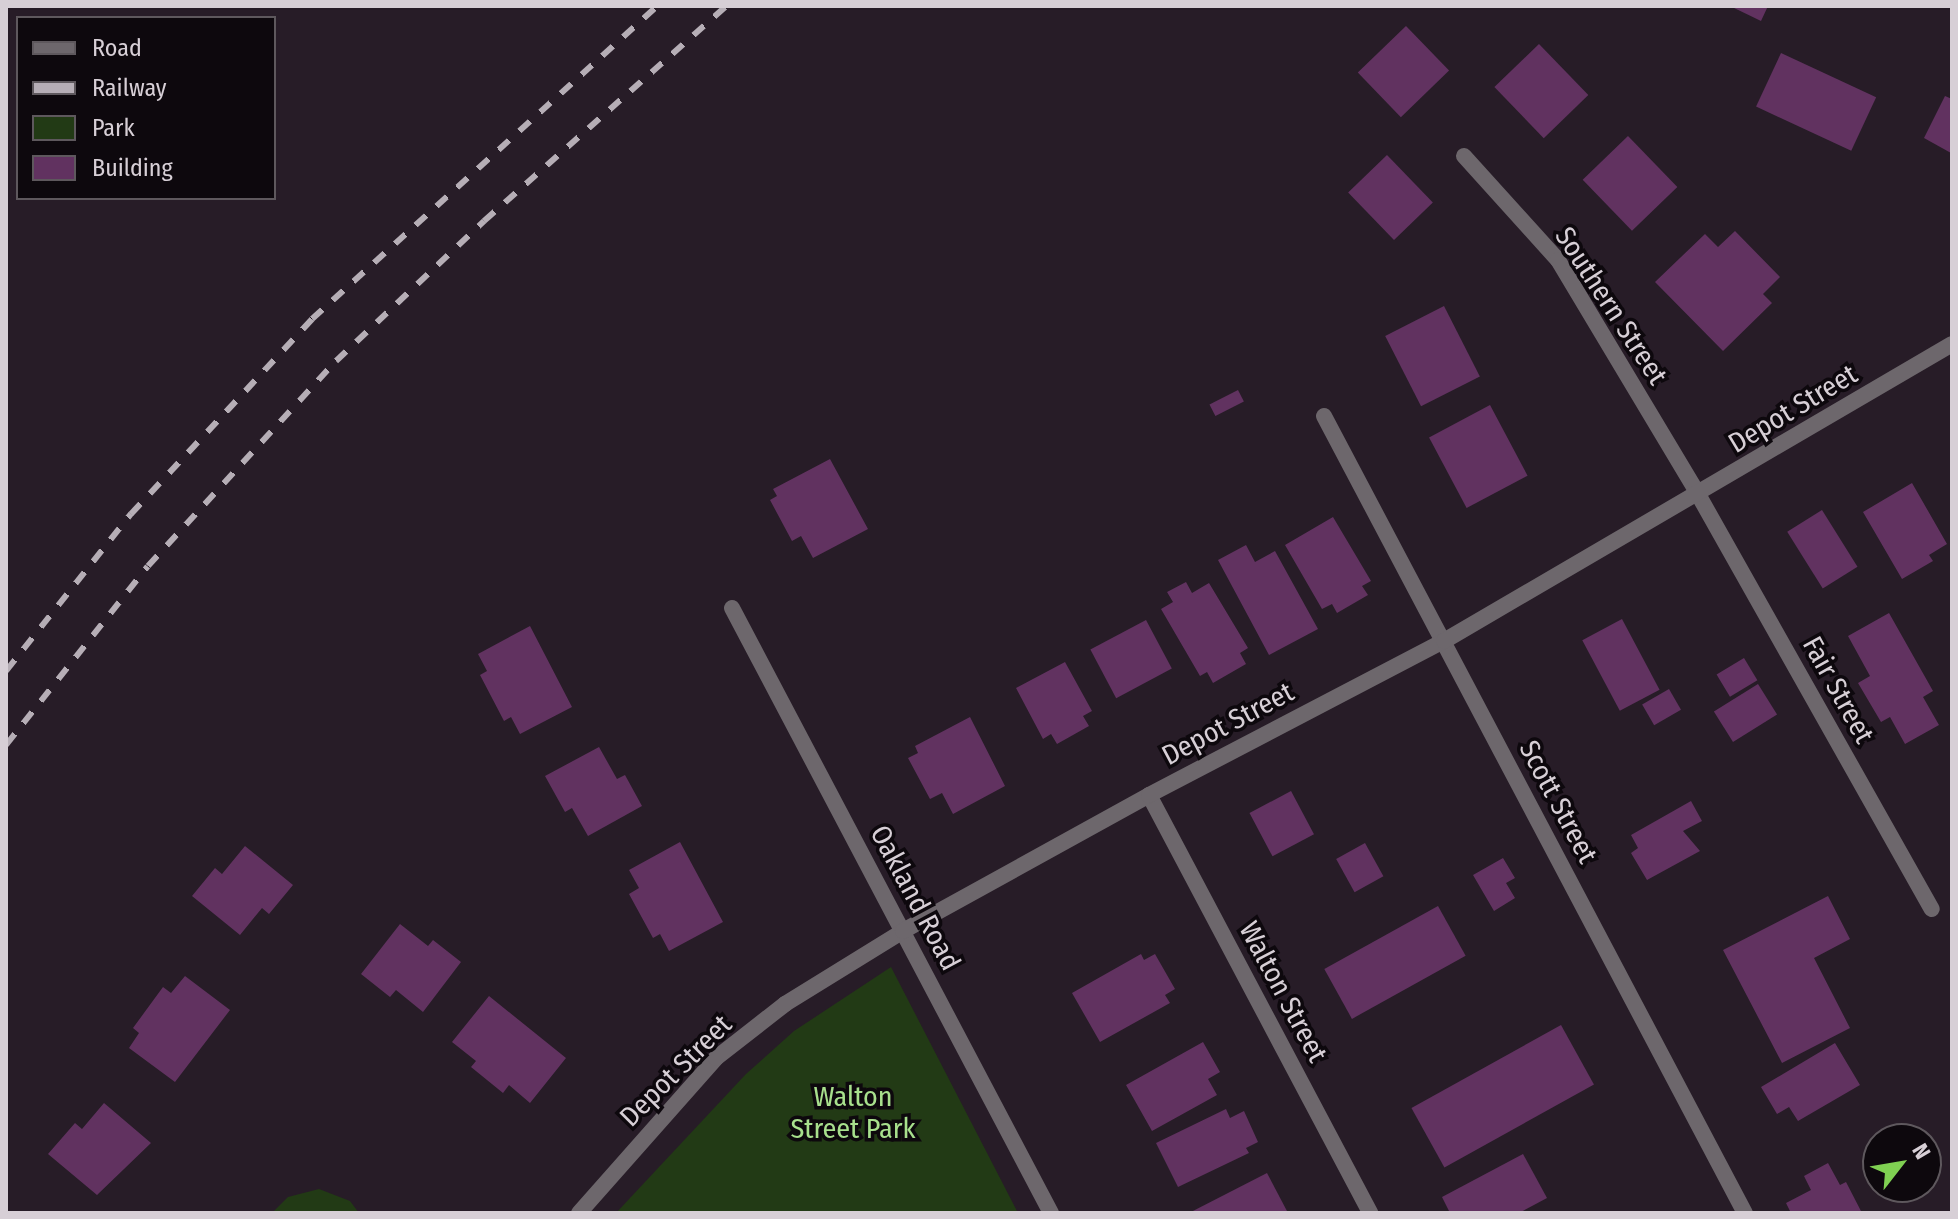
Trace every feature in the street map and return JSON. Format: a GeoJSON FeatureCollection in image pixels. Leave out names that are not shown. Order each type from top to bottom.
{"type":"FeatureCollection","features":[{"type":"Feature","properties":{"kind":"street","name":"Southern Street"},"geometry":{"type":"LineString","coordinates":[[1464,156],[1558,260],[1699,496]]}},
{"type":"Feature","properties":{"kind":"street","name":"Depot Street"},"geometry":{"type":"LineString","coordinates":[[579,1213],[716,1058],[785,1004],[903,931],[1149,795],[1444,641],[1699,496],[1952,344]]}},
{"type":"Feature","properties":{"kind":"street","name":"Scott Street"},"geometry":{"type":"LineString","coordinates":[[1324,416],[1745,1213]]}},
{"type":"Feature","properties":{"kind":"street","name":"Fair Street"},"geometry":{"type":"LineString","coordinates":[[1699,496],[1932,909]]}},
{"type":"Feature","properties":{"kind":"street","name":"Oakland Road"},"geometry":{"type":"LineString","coordinates":[[732,608],[1051,1213]]}},
{"type":"Feature","properties":{"kind":"street","name":"Walton Street"},"geometry":{"type":"LineString","coordinates":[[1149,795],[1370,1213]]}},
{"type":"Feature","properties":{"kind":"green space","name":"Walton Street Park"},"geometry":{"type":"Polygon","coordinates":[[[891,967],[1018,1213],[616,1213],[746,1074],[794,1031],[891,967]]]}},
{"type":"Feature","properties":{"kind":"green space"},"geometry":{"type":"Polygon","coordinates":[[[319,1189],[350,1201],[359,1213],[272,1213],[288,1197],[319,1189]]]}},
{"type":"Feature","properties":{"kind":"building"},"geometry":{"type":"Polygon","coordinates":[[[1730,6],[1768,6],[1761,21],[1730,6]]]}},
{"type":"Feature","properties":{"kind":"building"},"geometry":{"type":"Polygon","coordinates":[[[1406,26],[1449,71],[1401,117],[1358,73],[1406,26]]]}},
{"type":"Feature","properties":{"kind":"building"},"geometry":{"type":"Polygon","coordinates":[[[1539,44],[1588,95],[1544,138],[1494,87],[1539,44]]]}},
{"type":"Feature","properties":{"kind":"building"},"geometry":{"type":"Polygon","coordinates":[[[1781,53],[1876,97],[1851,151],[1756,106],[1781,53]]]}},
{"type":"Feature","properties":{"kind":"building"},"geometry":{"type":"Polygon","coordinates":[[[1945,96],[1952,99],[1951,153],[1924,138],[1945,96]]]}},
{"type":"Feature","properties":{"kind":"building"},"geometry":{"type":"Polygon","coordinates":[[[1628,136],[1677,187],[1632,231],[1583,180],[1628,136]]]}},
{"type":"Feature","properties":{"kind":"building"},"geometry":{"type":"Polygon","coordinates":[[[1387,155],[1433,202],[1394,240],[1348,193],[1387,155]]]}},
{"type":"Feature","properties":{"kind":"building"},"geometry":{"type":"Polygon","coordinates":[[[1735,231],[1780,277],[1763,294],[1772,303],[1723,351],[1655,282],[1705,234],[1718,247],[1735,231]]]}},
{"type":"Feature","properties":{"kind":"building"},"geometry":{"type":"Polygon","coordinates":[[[1444,306],[1480,376],[1421,406],[1385,336],[1444,306]]]}},
{"type":"Feature","properties":{"kind":"building"},"geometry":{"type":"Polygon","coordinates":[[[1238,390],[1244,402],[1215,416],[1209,405],[1238,390]]]}},
{"type":"Feature","properties":{"kind":"building"},"geometry":{"type":"Polygon","coordinates":[[[1490,405],[1528,476],[1467,508],[1429,437],[1490,405]]]}},
{"type":"Feature","properties":{"kind":"building"},"geometry":{"type":"Polygon","coordinates":[[[830,459],[868,529],[813,558],[801,536],[792,541],[770,500],[777,496],[773,489],[830,459]]]}},
{"type":"Feature","properties":{"kind":"building"},"geometry":{"type":"Polygon","coordinates":[[[1912,483],[1947,544],[1929,555],[1933,561],[1902,579],[1863,512],[1912,483]]]}},
{"type":"Feature","properties":{"kind":"building"},"geometry":{"type":"Polygon","coordinates":[[[1822,510],[1858,567],[1823,589],[1787,532],[1822,510]]]}},
{"type":"Feature","properties":{"kind":"building"},"geometry":{"type":"Polygon","coordinates":[[[1333,517],[1371,581],[1362,586],[1368,595],[1337,613],[1332,604],[1322,609],[1285,545],[1333,517]]]}},
{"type":"Feature","properties":{"kind":"building"},"geometry":{"type":"Polygon","coordinates":[[[1246,545],[1255,562],[1275,551],[1318,629],[1269,655],[1218,560],[1246,545]]]}},
{"type":"Feature","properties":{"kind":"building"},"geometry":{"type":"Polygon","coordinates":[[[1186,582],[1192,593],[1209,583],[1248,648],[1240,653],[1246,664],[1213,683],[1207,672],[1200,676],[1161,609],[1173,602],[1167,592],[1186,582]]]}},
{"type":"Feature","properties":{"kind":"building"},"geometry":{"type":"Polygon","coordinates":[[[1889,613],[1933,691],[1923,697],[1939,725],[1905,744],[1890,717],[1881,722],[1858,683],[1870,676],[1848,636],[1889,613]]]}},
{"type":"Feature","properties":{"kind":"building"},"geometry":{"type":"Polygon","coordinates":[[[1622,619],[1660,690],[1620,711],[1582,640],[1622,619]]]}},
{"type":"Feature","properties":{"kind":"building"},"geometry":{"type":"Polygon","coordinates":[[[1146,620],[1172,669],[1116,698],[1090,650],[1146,620]]]}},
{"type":"Feature","properties":{"kind":"building"},"geometry":{"type":"Polygon","coordinates":[[[530,626],[572,707],[520,734],[511,717],[504,721],[480,675],[487,671],[478,654],[530,626]]]}},
{"type":"Feature","properties":{"kind":"building"},"geometry":{"type":"Polygon","coordinates":[[[1744,658],[1757,680],[1730,697],[1717,674],[1744,658]]]}},
{"type":"Feature","properties":{"kind":"building"},"geometry":{"type":"Polygon","coordinates":[[[1065,662],[1092,711],[1083,716],[1089,726],[1057,744],[1051,734],[1043,739],[1016,688],[1065,662]]]}},
{"type":"Feature","properties":{"kind":"building"},"geometry":{"type":"Polygon","coordinates":[[[1758,684],[1777,715],[1733,742],[1714,712],[1758,684]]]}},
{"type":"Feature","properties":{"kind":"building"},"geometry":{"type":"Polygon","coordinates":[[[1669,689],[1681,710],[1654,725],[1642,704],[1669,689]]]}},
{"type":"Feature","properties":{"kind":"building"},"geometry":{"type":"Polygon","coordinates":[[[970,717],[1005,786],[953,814],[942,793],[930,799],[908,758],[918,753],[915,746],[970,717]]]}},
{"type":"Feature","properties":{"kind":"building"},"geometry":{"type":"Polygon","coordinates":[[[599,747],[617,779],[625,775],[642,806],[588,836],[572,808],[565,812],[545,776],[599,747]]]}},
{"type":"Feature","properties":{"kind":"building"},"geometry":{"type":"Polygon","coordinates":[[[1291,791],[1314,834],[1273,856],[1250,813],[1291,791]]]}},
{"type":"Feature","properties":{"kind":"building"},"geometry":{"type":"Polygon","coordinates":[[[1691,801],[1702,821],[1683,831],[1700,851],[1647,880],[1631,853],[1638,848],[1631,835],[1691,801]]]}},
{"type":"Feature","properties":{"kind":"building"},"geometry":{"type":"Polygon","coordinates":[[[680,842],[723,922],[669,951],[660,934],[653,938],[629,894],[639,888],[629,870],[680,842]]]}},
{"type":"Feature","properties":{"kind":"building"},"geometry":{"type":"Polygon","coordinates":[[[1365,843],[1383,876],[1355,892],[1336,859],[1365,843]]]}},
{"type":"Feature","properties":{"kind":"building"},"geometry":{"type":"Polygon","coordinates":[[[245,846],[293,885],[269,914],[262,908],[240,935],[192,896],[215,868],[222,874],[245,846]]]}},
{"type":"Feature","properties":{"kind":"building"},"geometry":{"type":"Polygon","coordinates":[[[1503,858],[1515,878],[1506,883],[1515,898],[1494,911],[1473,875],[1503,858]]]}},
{"type":"Feature","properties":{"kind":"building"},"geometry":{"type":"Polygon","coordinates":[[[1828,896],[1850,939],[1814,958],[1850,1028],[1782,1063],[1723,950],[1828,896]]]}},
{"type":"Feature","properties":{"kind":"building"},"geometry":{"type":"Polygon","coordinates":[[[1438,906],[1466,956],[1352,1019],[1324,969],[1438,906]]]}},
{"type":"Feature","properties":{"kind":"building"},"geometry":{"type":"Polygon","coordinates":[[[400,924],[428,946],[433,940],[461,962],[423,1012],[396,990],[390,997],[361,974],[400,924]]]}},
{"type":"Feature","properties":{"kind":"building"},"geometry":{"type":"Polygon","coordinates":[[[1141,954],[1144,960],[1155,954],[1175,989],[1165,995],[1170,1003],[1100,1042],[1072,993],[1141,954]]]}},
{"type":"Feature","properties":{"kind":"building"},"geometry":{"type":"Polygon","coordinates":[[[185,976],[230,1010],[175,1082],[129,1048],[139,1033],[133,1028],[163,987],[171,993],[185,976]]]}},
{"type":"Feature","properties":{"kind":"building"},"geometry":{"type":"Polygon","coordinates":[[[489,996],[566,1058],[530,1103],[509,1085],[503,1093],[471,1067],[476,1061],[452,1042],[489,996]]]}},
{"type":"Feature","properties":{"kind":"building"},"geometry":{"type":"Polygon","coordinates":[[[1561,1025],[1594,1084],[1444,1167],[1411,1108],[1561,1025]]]}},
{"type":"Feature","properties":{"kind":"building"},"geometry":{"type":"Polygon","coordinates":[[[1203,1042],[1220,1072],[1208,1079],[1217,1095],[1152,1131],[1126,1085],[1203,1042]]]}},
{"type":"Feature","properties":{"kind":"building"},"geometry":{"type":"Polygon","coordinates":[[[1835,1043],[1860,1085],[1798,1121],[1789,1107],[1777,1114],[1761,1087],[1835,1043]]]}},
{"type":"Feature","properties":{"kind":"building"},"geometry":{"type":"Polygon","coordinates":[[[104,1103],[151,1143],[97,1195],[48,1154],[75,1123],[82,1129],[104,1103]]]}},
{"type":"Feature","properties":{"kind":"building"},"geometry":{"type":"Polygon","coordinates":[[[1226,1109],[1230,1118],[1244,1111],[1258,1142],[1246,1148],[1249,1153],[1178,1187],[1156,1143],[1226,1109]]]}},
{"type":"Feature","properties":{"kind":"building"},"geometry":{"type":"Polygon","coordinates":[[[1523,1154],[1547,1198],[1519,1213],[1450,1213],[1442,1197],[1523,1154]]]}},
{"type":"Feature","properties":{"kind":"building"},"geometry":{"type":"Polygon","coordinates":[[[1828,1163],[1840,1185],[1846,1182],[1862,1213],[1791,1213],[1786,1203],[1811,1190],[1804,1176],[1828,1163]]]}},
{"type":"Feature","properties":{"kind":"building"},"geometry":{"type":"Polygon","coordinates":[[[1267,1173],[1288,1213],[1189,1213],[1267,1173]]]}},
{"type":"Feature","properties":{"kind":"railway"},"geometry":{"type":"LineString","coordinates":[[6,671],[131,514],[312,319],[657,6]]}},
{"type":"Feature","properties":{"kind":"railway"},"geometry":{"type":"LineString","coordinates":[[6,745],[148,566],[336,361],[484,221],[726,6]]}}]}
